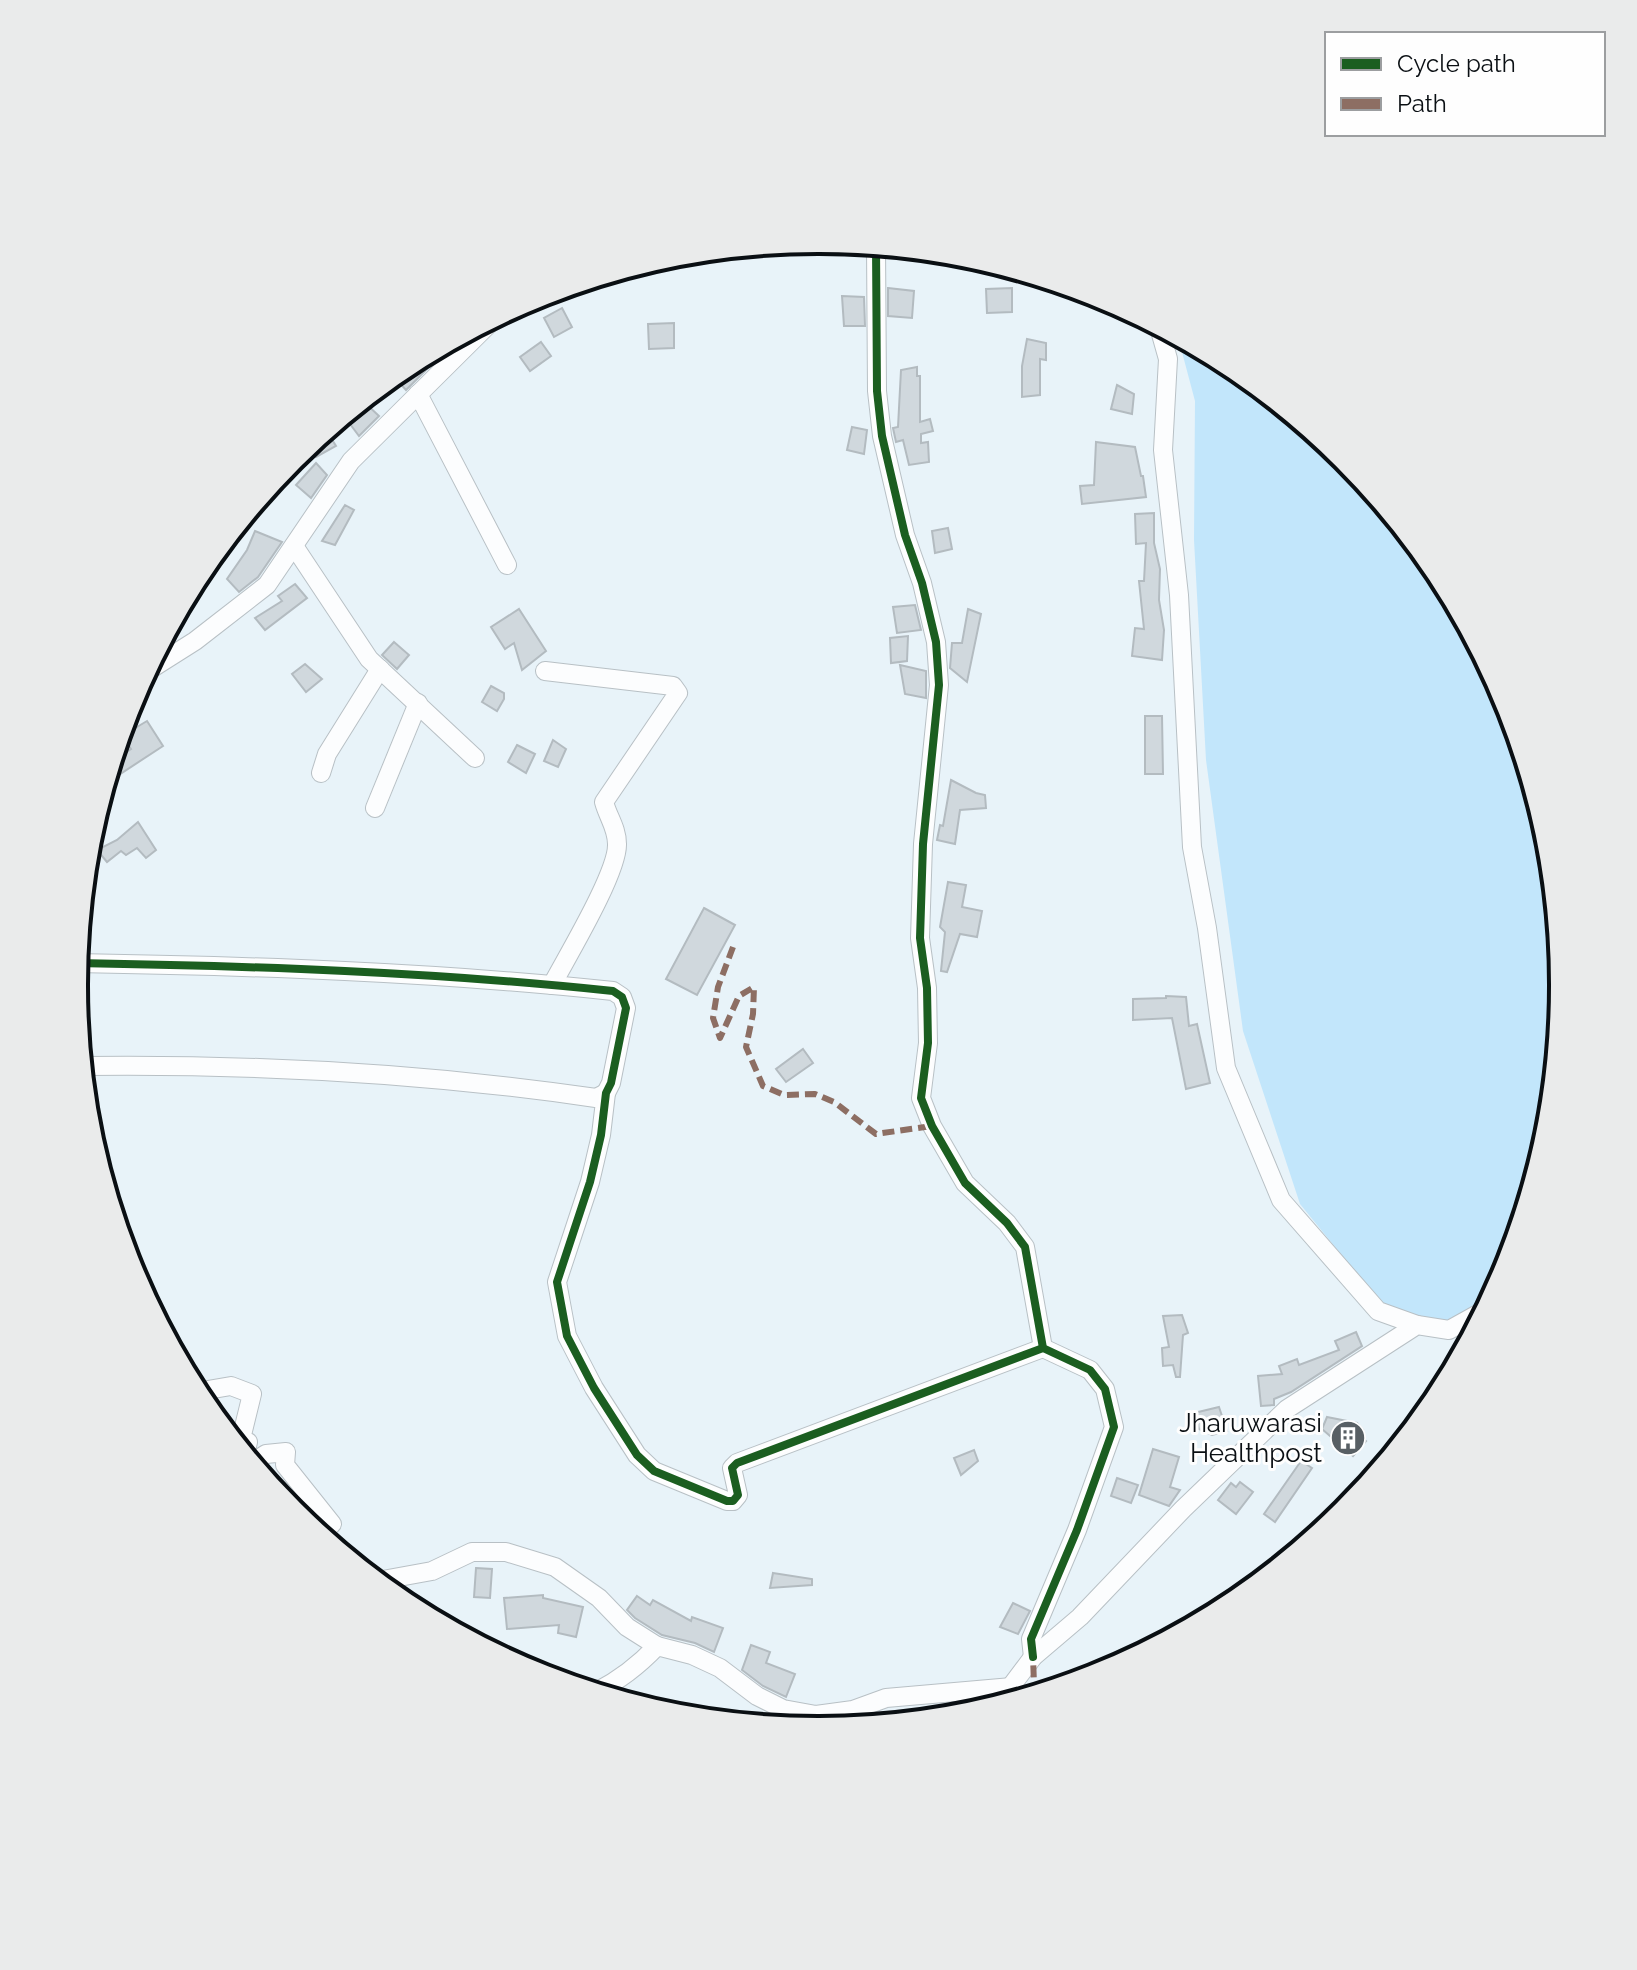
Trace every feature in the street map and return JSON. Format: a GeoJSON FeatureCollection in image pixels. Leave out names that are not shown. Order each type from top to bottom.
{"type":"FeatureCollection","features":[{"type":"Feature","properties":{"kind":"street"},"geometry":{"type":"LineString","coordinates":[[876,257],[877,391],[882,436],[905,535],[922,583],[936,642],[939,685],[923,844],[920,938],[927,988],[928,1043],[921,1098],[932,1126],[965,1183],[1007,1223],[1025,1247],[1043,1348]]}},
{"type":"Feature","properties":{"kind":"street"},"geometry":{"type":"LineString","coordinates":[[1163,341],[1168,359],[1163,450],[1179,595],[1192,847],[1207,928],[1226,1068],[1281,1200],[1378,1311],[1417,1325],[1449,1330],[1468,1320]]}},
{"type":"Feature","properties":{"kind":"street"},"geometry":{"type":"LineString","coordinates":[[164,661],[195,641],[267,585],[351,461],[469,344]]}},
{"type":"Feature","properties":{"kind":"street"},"geometry":{"type":"LineString","coordinates":[[418,394],[507,565]]}},
{"type":"Feature","properties":{"kind":"street"},"geometry":{"type":"LineString","coordinates":[[294,546],[369,659],[475,758]]}},
{"type":"Feature","properties":{"kind":"street"},"geometry":{"type":"LineString","coordinates":[[321,773],[327,754],[380,669]]}},
{"type":"Feature","properties":{"kind":"street"},"geometry":{"type":"LineString","coordinates":[[545,671],[673,686],[678,693],[604,802],[615,826],[618,845],[612,869],[552,985]]}},
{"type":"Feature","properties":{"kind":"street"},"geometry":{"type":"LineString","coordinates":[[375,808],[418,703]]}},
{"type":"Feature","properties":{"kind":"street"},"geometry":{"type":"LineString","coordinates":[[89,963],[247,966],[552,985],[613,991],[622,997],[626,1008],[611,1083],[606,1093],[601,1135],[590,1182],[557,1282],[567,1336],[594,1388],[637,1455],[654,1471],[733,1501],[738,1495],[732,1468],[737,1463],[1043,1348],[1090,1370],[1105,1389],[1114,1427],[1077,1530],[1031,1639],[1033,1657]]}},
{"type":"Feature","properties":{"kind":"street"},"geometry":{"type":"LineString","coordinates":[[93,1066],[256,1068],[511,1085],[596,1098],[606,1093]]}},
{"type":"Feature","properties":{"kind":"street"},"geometry":{"type":"LineString","coordinates":[[1009,1691],[1033,1657],[1080,1617],[1183,1509],[1287,1409],[1417,1325]]}},
{"type":"Feature","properties":{"kind":"street"},"geometry":{"type":"LineString","coordinates":[[210,1390],[231,1386],[252,1394],[242,1434]]}},
{"type":"Feature","properties":{"kind":"street"},"geometry":{"type":"LineString","coordinates":[[261,1457],[286,1452],[285,1465],[332,1524],[329,1526]]}},
{"type":"Feature","properties":{"kind":"street"},"geometry":{"type":"LineString","coordinates":[[393,1578],[432,1571],[472,1552],[506,1552],[555,1567],[599,1598],[627,1627],[657,1646],[692,1655],[720,1668],[757,1696],[783,1709],[816,1715],[853,1710],[886,1698],[1012,1687]]}},
{"type":"Feature","properties":{"kind":"street"},"geometry":{"type":"LineString","coordinates":[[610,1685],[640,1664],[657,1646]]}},
{"type":"Feature","properties":{"kind":"shaded area"},"geometry":{"type":"Polygon","coordinates":[[[1182,351],[1263,405],[1335,468],[1368,503],[1426,579],[1474,662],[1510,750],[1524,796],[1543,890],[1547,937],[1549,985],[1543,1080],[1535,1128],[1510,1220],[1474,1308],[1468,1319],[1453,1326],[1392,1317],[1300,1204],[1243,1031],[1206,760],[1194,540],[1195,401],[1182,351]]]}},
{"type":"Feature","properties":{"kind":"building"},"geometry":{"type":"Polygon","coordinates":[[[888,288],[914,291],[912,318],[888,316],[888,288]]]}},
{"type":"Feature","properties":{"kind":"building"},"geometry":{"type":"Polygon","coordinates":[[[1012,288],[1012,312],[987,313],[986,289],[1012,288]]]}},
{"type":"Feature","properties":{"kind":"building"},"geometry":{"type":"Polygon","coordinates":[[[842,296],[864,297],[865,326],[844,326],[842,296]]]}},
{"type":"Feature","properties":{"kind":"building"},"geometry":{"type":"Polygon","coordinates":[[[562,308],[572,327],[554,337],[544,318],[562,308]]]}},
{"type":"Feature","properties":{"kind":"building"},"geometry":{"type":"Polygon","coordinates":[[[674,323],[674,348],[649,349],[648,324],[674,323]]]}},
{"type":"Feature","properties":{"kind":"building"},"geometry":{"type":"Polygon","coordinates":[[[1027,339],[1046,343],[1046,360],[1040,359],[1040,395],[1022,397],[1022,366],[1027,339]]]}},
{"type":"Feature","properties":{"kind":"building"},"geometry":{"type":"Polygon","coordinates":[[[541,342],[551,356],[530,371],[520,357],[541,342]]]}},
{"type":"Feature","properties":{"kind":"building"},"geometry":{"type":"Polygon","coordinates":[[[917,367],[917,376],[920,376],[920,422],[930,419],[933,431],[921,434],[921,443],[928,442],[929,462],[909,465],[903,440],[896,442],[893,428],[898,427],[901,370],[917,367]]]}},
{"type":"Feature","properties":{"kind":"building"},"geometry":{"type":"Polygon","coordinates":[[[427,369],[427,369],[406,390],[402,386],[427,369]]]}},
{"type":"Feature","properties":{"kind":"building"},"geometry":{"type":"Polygon","coordinates":[[[1117,385],[1134,394],[1132,414],[1111,409],[1117,385]]]}},
{"type":"Feature","properties":{"kind":"building"},"geometry":{"type":"Polygon","coordinates":[[[370,408],[379,416],[359,436],[351,425],[370,408]]]}},
{"type":"Feature","properties":{"kind":"building"},"geometry":{"type":"Polygon","coordinates":[[[852,427],[867,430],[864,454],[847,450],[852,427]]]}},
{"type":"Feature","properties":{"kind":"building"},"geometry":{"type":"Polygon","coordinates":[[[332,440],[336,446],[315,456],[332,440]]]}},
{"type":"Feature","properties":{"kind":"building"},"geometry":{"type":"Polygon","coordinates":[[[1096,442],[1135,447],[1146,497],[1082,504],[1080,486],[1094,485],[1096,442]]]}},
{"type":"Feature","properties":{"kind":"building"},"geometry":{"type":"Polygon","coordinates":[[[316,463],[327,475],[311,498],[296,485],[316,463]]]}},
{"type":"Feature","properties":{"kind":"building"},"geometry":{"type":"Polygon","coordinates":[[[345,505],[354,510],[335,545],[322,541],[345,505]]]}},
{"type":"Feature","properties":{"kind":"building"},"geometry":{"type":"Polygon","coordinates":[[[1154,513],[1154,543],[1160,569],[1159,600],[1164,630],[1162,660],[1132,656],[1135,628],[1144,629],[1139,581],[1144,581],[1146,543],[1136,544],[1135,514],[1154,513]]]}},
{"type":"Feature","properties":{"kind":"building"},"geometry":{"type":"Polygon","coordinates":[[[948,528],[952,549],[935,553],[932,531],[948,528]]]}},
{"type":"Feature","properties":{"kind":"building"},"geometry":{"type":"Polygon","coordinates":[[[255,531],[282,542],[258,577],[239,592],[227,579],[247,550],[255,531]]]}},
{"type":"Feature","properties":{"kind":"building"},"geometry":{"type":"Polygon","coordinates":[[[295,584],[307,598],[265,630],[255,618],[282,601],[278,596],[295,584]]]}},
{"type":"Feature","properties":{"kind":"building"},"geometry":{"type":"Polygon","coordinates":[[[915,605],[921,630],[897,633],[893,607],[915,605]]]}},
{"type":"Feature","properties":{"kind":"building"},"geometry":{"type":"Polygon","coordinates":[[[519,609],[546,651],[522,670],[514,643],[505,649],[491,627],[519,609]]]}},
{"type":"Feature","properties":{"kind":"building"},"geometry":{"type":"Polygon","coordinates":[[[968,609],[981,614],[967,682],[950,668],[952,643],[962,643],[968,609]]]}},
{"type":"Feature","properties":{"kind":"building"},"geometry":{"type":"Polygon","coordinates":[[[908,636],[907,661],[891,663],[890,638],[908,636]]]}},
{"type":"Feature","properties":{"kind":"building"},"geometry":{"type":"Polygon","coordinates":[[[394,642],[409,655],[397,669],[382,655],[394,642]]]}},
{"type":"Feature","properties":{"kind":"building"},"geometry":{"type":"Polygon","coordinates":[[[305,664],[322,679],[306,692],[292,674],[305,664]]]}},
{"type":"Feature","properties":{"kind":"building"},"geometry":{"type":"Polygon","coordinates":[[[900,665],[926,671],[926,698],[905,694],[900,665]]]}},
{"type":"Feature","properties":{"kind":"building"},"geometry":{"type":"Polygon","coordinates":[[[491,686],[504,693],[497,711],[482,702],[491,686]]]}},
{"type":"Feature","properties":{"kind":"building"},"geometry":{"type":"Polygon","coordinates":[[[1145,716],[1162,716],[1163,774],[1145,774],[1145,716]]]}},
{"type":"Feature","properties":{"kind":"building"},"geometry":{"type":"Polygon","coordinates":[[[147,721],[163,746],[120,774],[126,752],[131,749],[129,746],[135,728],[147,721]]]}},
{"type":"Feature","properties":{"kind":"building"},"geometry":{"type":"Polygon","coordinates":[[[553,740],[566,749],[558,767],[544,761],[553,740]]]}},
{"type":"Feature","properties":{"kind":"building"},"geometry":{"type":"Polygon","coordinates":[[[517,745],[535,754],[526,773],[508,762],[517,745]]]}},
{"type":"Feature","properties":{"kind":"building"},"geometry":{"type":"Polygon","coordinates":[[[951,780],[985,795],[986,808],[960,810],[955,844],[937,840],[940,825],[943,826],[951,780]]]}},
{"type":"Feature","properties":{"kind":"building"},"geometry":{"type":"Polygon","coordinates":[[[138,822],[156,850],[146,858],[137,848],[126,855],[121,851],[107,862],[100,854],[101,848],[117,840],[138,822]]]}},
{"type":"Feature","properties":{"kind":"building"},"geometry":{"type":"Polygon","coordinates":[[[948,882],[966,885],[962,907],[982,911],[977,937],[960,934],[947,972],[941,971],[945,932],[940,927],[948,882]]]}},
{"type":"Feature","properties":{"kind":"building"},"geometry":{"type":"Polygon","coordinates":[[[704,908],[735,925],[697,995],[666,979],[704,908]]]}},
{"type":"Feature","properties":{"kind":"building"},"geometry":{"type":"Polygon","coordinates":[[[1186,997],[1189,1026],[1197,1024],[1210,1083],[1186,1089],[1172,1018],[1133,1020],[1133,999],[1186,997]]]}},
{"type":"Feature","properties":{"kind":"building"},"geometry":{"type":"Polygon","coordinates":[[[803,1049],[813,1063],[786,1082],[776,1069],[803,1049]]]}},
{"type":"Feature","properties":{"kind":"building"},"geometry":{"type":"Polygon","coordinates":[[[1182,1315],[1188,1333],[1183,1335],[1180,1377],[1176,1377],[1173,1365],[1163,1366],[1162,1348],[1169,1347],[1163,1316],[1182,1315]]]}},
{"type":"Feature","properties":{"kind":"building"},"geometry":{"type":"Polygon","coordinates":[[[1356,1332],[1362,1346],[1291,1392],[1274,1399],[1274,1405],[1261,1406],[1258,1376],[1282,1374],[1279,1366],[1297,1359],[1299,1365],[1339,1350],[1335,1341],[1356,1332]]]}},
{"type":"Feature","properties":{"kind":"building"},"geometry":{"type":"Polygon","coordinates":[[[1219,1407],[1227,1431],[1212,1435],[1199,1429],[1194,1413],[1219,1407]]]}},
{"type":"Feature","properties":{"kind":"building","name":"Jharuwarasi Healthpost"},"geometry":{"type":"Polygon","coordinates":[[[1327,1417],[1357,1423],[1363,1430],[1359,1435],[1366,1441],[1353,1456],[1322,1429],[1327,1417]]]}},
{"type":"Feature","properties":{"kind":"building"},"geometry":{"type":"Polygon","coordinates":[[[1153,1449],[1179,1457],[1170,1487],[1180,1490],[1169,1506],[1139,1495],[1153,1449]]]}},
{"type":"Feature","properties":{"kind":"building"},"geometry":{"type":"Polygon","coordinates":[[[974,1450],[978,1461],[961,1475],[954,1458],[974,1450]]]}},
{"type":"Feature","properties":{"kind":"building"},"geometry":{"type":"Polygon","coordinates":[[[1301,1461],[1312,1468],[1275,1522],[1264,1514],[1301,1461]]]}},
{"type":"Feature","properties":{"kind":"building"},"geometry":{"type":"Polygon","coordinates":[[[1117,1478],[1138,1485],[1131,1503],[1111,1496],[1117,1478]]]}},
{"type":"Feature","properties":{"kind":"building"},"geometry":{"type":"Polygon","coordinates":[[[1240,1482],[1253,1492],[1236,1514],[1218,1500],[1231,1483],[1236,1487],[1240,1482]]]}},
{"type":"Feature","properties":{"kind":"building"},"geometry":{"type":"Polygon","coordinates":[[[476,1568],[492,1569],[490,1598],[474,1597],[476,1568]]]}},
{"type":"Feature","properties":{"kind":"building"},"geometry":{"type":"Polygon","coordinates":[[[773,1573],[812,1579],[812,1585],[770,1588],[773,1573]]]}},
{"type":"Feature","properties":{"kind":"building"},"geometry":{"type":"Polygon","coordinates":[[[543,1595],[543,1598],[583,1607],[576,1637],[558,1633],[559,1625],[507,1629],[504,1598],[543,1595]]]}},
{"type":"Feature","properties":{"kind":"building"},"geometry":{"type":"Polygon","coordinates":[[[637,1596],[650,1605],[653,1600],[691,1621],[692,1617],[723,1628],[714,1652],[695,1643],[662,1635],[635,1618],[627,1610],[637,1596]]]}},
{"type":"Feature","properties":{"kind":"building"},"geometry":{"type":"Polygon","coordinates":[[[1013,1603],[1030,1611],[1018,1634],[1000,1627],[1013,1603]]]}},
{"type":"Feature","properties":{"kind":"building"},"geometry":{"type":"Polygon","coordinates":[[[751,1645],[770,1652],[766,1663],[795,1674],[786,1697],[763,1686],[742,1670],[751,1645]]]}},
{"type":"Feature","properties":{"kind":"marked path"},"geometry":{"type":"LineString","coordinates":[[733,947],[718,987],[713,1018],[720,1038],[739,996],[754,987],[753,1014],[746,1047],[763,1086],[784,1095],[815,1094],[834,1102],[876,1134],[932,1126]]}},
{"type":"Feature","properties":{"kind":"marked path"},"geometry":{"type":"LineString","coordinates":[[1033,1657],[1034,1683]]}},
{"type":"Feature","properties":{"kind":"cycle path"},"geometry":{"type":"LineString","coordinates":[[876,257],[877,391],[882,436],[905,535],[922,583],[936,642],[939,685],[923,844],[920,938],[927,988],[928,1043],[921,1098],[932,1126],[965,1183],[1007,1223],[1025,1247],[1043,1348],[1090,1370],[1105,1389],[1114,1427],[1077,1530],[1031,1639],[1033,1657]]}},
{"type":"Feature","properties":{"kind":"cycle path"},"geometry":{"type":"LineString","coordinates":[[89,963],[412,975],[613,991],[622,997],[626,1008],[611,1083],[606,1093],[601,1135],[590,1182],[557,1282],[567,1336],[594,1388],[637,1455],[654,1471],[727,1501],[733,1501],[738,1495],[732,1468],[737,1463],[1043,1348]]}},
{"type":"Feature","properties":{"kind":"place","name":"Jharuwarasi Healthpost"},"geometry":{"type":"Point","coordinates":[1348,1438]}}]}
